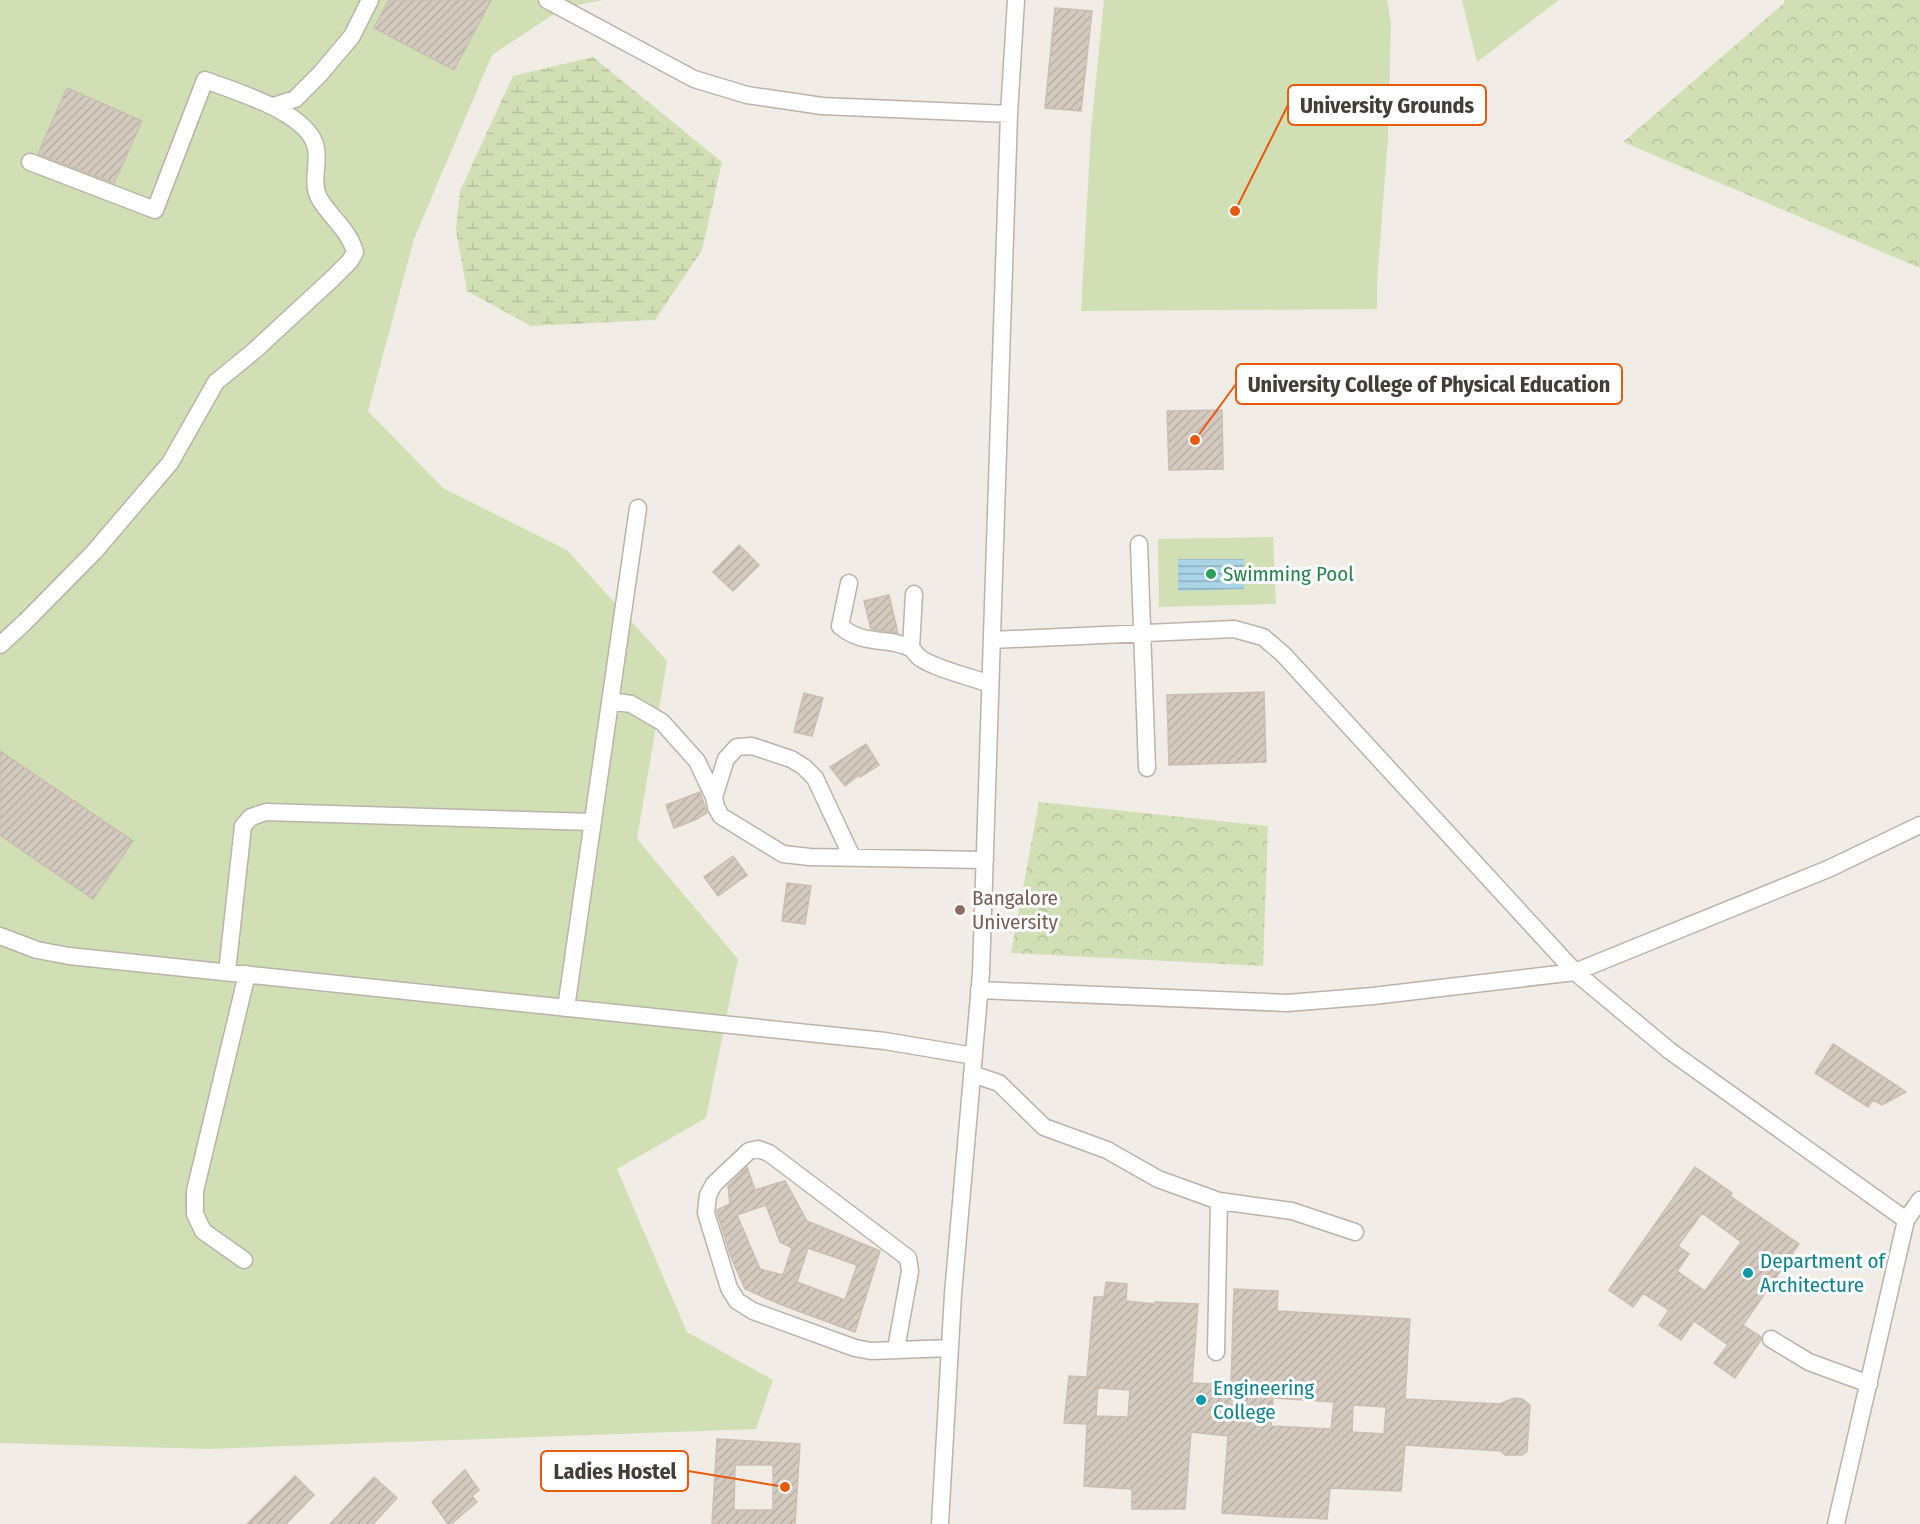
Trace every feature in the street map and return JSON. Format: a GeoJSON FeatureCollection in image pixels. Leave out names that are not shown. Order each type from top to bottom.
{"type":"FeatureCollection","features":[{"type":"Feature","properties":{"kind":"street"},"geometry":{"type":"LineString","coordinates":[[273,106],[295,99],[320,74],[352,36],[370,0]]}},
{"type":"Feature","properties":{"kind":"street"},"geometry":{"type":"LineString","coordinates":[[548,0],[694,79],[747,95],[822,106],[1009,114]]}},
{"type":"Feature","properties":{"kind":"street"},"geometry":{"type":"LineString","coordinates":[[940,1524],[950,1348],[980,990],[1009,114],[1016,0]]}},
{"type":"Feature","properties":{"kind":"street"},"geometry":{"type":"LineString","coordinates":[[0,645],[94,552],[170,463],[216,382],[254,351],[333,278],[350,261],[355,252],[352,240],[320,199],[315,187],[316,148],[307,129],[273,106],[205,80],[155,210],[30,162]]}},
{"type":"Feature","properties":{"kind":"street"},"geometry":{"type":"LineString","coordinates":[[566,1008],[638,508]]}},
{"type":"Feature","properties":{"kind":"street"},"geometry":{"type":"LineString","coordinates":[[1139,544],[1147,768]]}},
{"type":"Feature","properties":{"kind":"street"},"geometry":{"type":"LineString","coordinates":[[849,583],[840,626],[848,633],[871,641],[911,648],[920,658],[990,684]]}},
{"type":"Feature","properties":{"kind":"street"},"geometry":{"type":"LineString","coordinates":[[911,648],[914,594]]}},
{"type":"Feature","properties":{"kind":"street"},"geometry":{"type":"LineString","coordinates":[[992,640],[1234,629],[1263,638],[1283,654],[1575,972],[1670,1051],[1906,1220]]}},
{"type":"Feature","properties":{"kind":"street"},"geometry":{"type":"LineString","coordinates":[[610,701],[631,704],[662,722],[697,761],[721,816],[783,854],[985,860]]}},
{"type":"Feature","properties":{"kind":"street"},"geometry":{"type":"LineString","coordinates":[[714,797],[726,759],[737,747],[752,746],[791,759],[815,778],[852,857]]}},
{"type":"Feature","properties":{"kind":"street"},"geometry":{"type":"LineString","coordinates":[[227,972],[243,826],[250,817],[266,812],[593,822]]}},
{"type":"Feature","properties":{"kind":"street"},"geometry":{"type":"LineString","coordinates":[[980,990],[1287,1003],[1384,995],[1575,972],[1828,869],[1920,825]]}},
{"type":"Feature","properties":{"kind":"street"},"geometry":{"type":"LineString","coordinates":[[0,936],[37,950],[69,956],[885,1041],[974,1056]]}},
{"type":"Feature","properties":{"kind":"street"},"geometry":{"type":"LineString","coordinates":[[243,1260],[203,1231],[195,1214],[195,1191],[247,975]]}},
{"type":"Feature","properties":{"kind":"street"},"geometry":{"type":"LineString","coordinates":[[972,1074],[999,1083],[1044,1127],[1107,1150],[1158,1179],[1219,1202],[1292,1211],[1355,1232]]}},
{"type":"Feature","properties":{"kind":"street"},"geometry":{"type":"LineString","coordinates":[[896,1349],[910,1271],[908,1258],[769,1153],[758,1149],[749,1151],[714,1184],[708,1195],[706,1214],[729,1288],[737,1300],[753,1311],[855,1348],[871,1351],[950,1348]]}},
{"type":"Feature","properties":{"kind":"street"},"geometry":{"type":"LineString","coordinates":[[1836,1524],[1906,1220],[1920,1200]]}},
{"type":"Feature","properties":{"kind":"street"},"geometry":{"type":"LineString","coordinates":[[1216,1353],[1219,1202]]}},
{"type":"Feature","properties":{"kind":"street"},"geometry":{"type":"LineString","coordinates":[[1771,1339],[1809,1362],[1869,1384]]}},
{"type":"Feature","properties":{"kind":"green space"},"geometry":{"type":"Polygon","coordinates":[[[0,0],[603,0],[563,8],[492,55],[414,239],[368,411],[443,488],[567,550],[667,661],[637,839],[738,959],[706,1118],[617,1169],[687,1332],[773,1380],[756,1429],[209,1449],[0,1443],[0,0]]]}},
{"type":"Feature","properties":{"kind":"green space"},"geometry":{"type":"Polygon","coordinates":[[[1104,0],[1387,0],[1391,23],[1388,138],[1377,309],[1081,311],[1091,130],[1104,0]]]}},
{"type":"Feature","properties":{"kind":"green space"},"geometry":{"type":"Polygon","coordinates":[[[1462,0],[1559,0],[1477,62],[1462,0]]]}},
{"type":"Feature","properties":{"kind":"green space"},"geometry":{"type":"Polygon","coordinates":[[[1784,0],[1920,0],[1920,268],[1623,142],[1784,3],[1784,0]]]}},
{"type":"Feature","properties":{"kind":"green space"},"geometry":{"type":"Polygon","coordinates":[[[593,57],[722,162],[702,250],[655,320],[531,326],[467,291],[456,230],[460,191],[513,76],[593,57]]]}},
{"type":"Feature","properties":{"kind":"green space"},"geometry":{"type":"Polygon","coordinates":[[[1273,537],[1276,604],[1159,607],[1158,539],[1273,537]]]}},
{"type":"Feature","properties":{"kind":"green space"},"geometry":{"type":"Polygon","coordinates":[[[1039,802],[1268,826],[1263,966],[1011,953],[1039,802]]]}},
{"type":"Feature","properties":{"kind":"water","name":"Swimming Pool"},"geometry":{"type":"Polygon","coordinates":[[[1178,559],[1244,559],[1244,589],[1178,591],[1178,559]]]}},
{"type":"Feature","properties":{"kind":"building"},"geometry":{"type":"Polygon","coordinates":[[[389,0],[491,0],[454,70],[374,28],[389,0]]]}},
{"type":"Feature","properties":{"kind":"building"},"geometry":{"type":"Polygon","coordinates":[[[1055,8],[1092,11],[1081,111],[1045,108],[1055,8]]]}},
{"type":"Feature","properties":{"kind":"building"},"geometry":{"type":"Polygon","coordinates":[[[67,88],[142,121],[114,183],[38,154],[67,88]]]}},
{"type":"Feature","properties":{"kind":"building"},"geometry":{"type":"Polygon","coordinates":[[[1222,410],[1223,469],[1169,470],[1167,411],[1222,410]]]}},
{"type":"Feature","properties":{"kind":"building"},"geometry":{"type":"Polygon","coordinates":[[[739,545],[759,565],[733,591],[713,572],[739,545]]]}},
{"type":"Feature","properties":{"kind":"building"},"geometry":{"type":"Polygon","coordinates":[[[889,595],[898,633],[871,629],[864,601],[889,595]]]}},
{"type":"Feature","properties":{"kind":"building"},"geometry":{"type":"Polygon","coordinates":[[[1264,692],[1266,762],[1169,765],[1167,695],[1264,692]]]}},
{"type":"Feature","properties":{"kind":"building"},"geometry":{"type":"Polygon","coordinates":[[[804,693],[823,698],[812,736],[794,732],[804,693]]]}},
{"type":"Feature","properties":{"kind":"building"},"geometry":{"type":"Polygon","coordinates":[[[866,744],[879,765],[860,777],[859,775],[845,786],[830,767],[866,744]]]}},
{"type":"Feature","properties":{"kind":"building"},"geometry":{"type":"Polygon","coordinates":[[[0,751],[133,841],[93,899],[0,835],[0,751]]]}},
{"type":"Feature","properties":{"kind":"building"},"geometry":{"type":"Polygon","coordinates":[[[700,792],[707,813],[674,828],[666,805],[700,792]]]}},
{"type":"Feature","properties":{"kind":"building"},"geometry":{"type":"Polygon","coordinates":[[[733,856],[747,875],[718,896],[704,877],[733,856]]]}},
{"type":"Feature","properties":{"kind":"building"},"geometry":{"type":"Polygon","coordinates":[[[787,883],[811,886],[805,924],[782,921],[787,883]]]}},
{"type":"Feature","properties":{"kind":"building"},"geometry":{"type":"Polygon","coordinates":[[[1833,1044],[1906,1092],[1882,1105],[1873,1100],[1868,1107],[1815,1073],[1833,1044]]]}},
{"type":"Feature","properties":{"kind":"building"},"geometry":{"type":"Polygon","coordinates":[[[747,1167],[755,1190],[785,1181],[807,1221],[880,1251],[855,1332],[745,1289],[731,1257],[717,1212],[730,1204],[728,1186],[747,1167]],[[766,1205],[737,1215],[760,1269],[783,1275],[792,1248],[780,1242],[766,1205]],[[808,1248],[797,1282],[845,1300],[857,1265],[808,1248]]]}},
{"type":"Feature","properties":{"kind":"building","name":"Department of Architecture"},"geometry":{"type":"Polygon","coordinates":[[[1695,1167],[1732,1193],[1730,1196],[1799,1244],[1743,1325],[1761,1337],[1761,1340],[1735,1378],[1714,1363],[1728,1345],[1694,1321],[1681,1340],[1659,1325],[1669,1310],[1643,1293],[1633,1307],[1609,1290],[1695,1167]],[[1702,1213],[1678,1246],[1689,1254],[1677,1271],[1705,1291],[1741,1242],[1702,1213]]]}},
{"type":"Feature","properties":{"kind":"building","name":"Engineering College"},"geometry":{"type":"Polygon","coordinates":[[[1106,1282],[1127,1284],[1126,1301],[1154,1304],[1155,1302],[1198,1304],[1192,1383],[1231,1385],[1234,1289],[1278,1291],[1277,1311],[1410,1319],[1405,1399],[1500,1404],[1514,1398],[1522,1399],[1530,1405],[1527,1451],[1522,1455],[1505,1455],[1501,1451],[1405,1445],[1401,1491],[1330,1488],[1327,1519],[1283,1517],[1222,1513],[1228,1436],[1191,1432],[1185,1509],[1132,1509],[1132,1489],[1084,1486],[1087,1424],[1064,1423],[1069,1376],[1087,1377],[1094,1297],[1104,1297],[1106,1282]],[[1098,1388],[1096,1416],[1128,1417],[1130,1390],[1098,1388]],[[1273,1398],[1271,1426],[1331,1429],[1334,1402],[1273,1398]],[[1353,1405],[1352,1432],[1384,1434],[1386,1407],[1353,1405]]]}},
{"type":"Feature","properties":{"kind":"building"},"geometry":{"type":"Polygon","coordinates":[[[717,1439],[800,1444],[795,1524],[712,1524],[717,1439]],[[735,1465],[734,1510],[773,1510],[773,1465],[735,1465]]]}},
{"type":"Feature","properties":{"kind":"building"},"geometry":{"type":"Polygon","coordinates":[[[465,1470],[479,1490],[472,1496],[477,1502],[451,1524],[448,1524],[432,1502],[465,1470]]]}},
{"type":"Feature","properties":{"kind":"building"},"geometry":{"type":"Polygon","coordinates":[[[295,1476],[314,1495],[286,1524],[247,1524],[295,1476]]]}},
{"type":"Feature","properties":{"kind":"building"},"geometry":{"type":"Polygon","coordinates":[[[374,1477],[397,1498],[373,1524],[330,1524],[374,1477]]]}},
{"type":"Feature","properties":{"kind":"place","name":"University Grounds"},"geometry":{"type":"Point","coordinates":[1235,211]}},
{"type":"Feature","properties":{"kind":"place","name":"University College of Physical Education"},"geometry":{"type":"Point","coordinates":[1195,440]}},
{"type":"Feature","properties":{"kind":"place","name":"Swimming Pool"},"geometry":{"type":"Point","coordinates":[1211,574]}},
{"type":"Feature","properties":{"kind":"place","name":"Bangalore University"},"geometry":{"type":"Point","coordinates":[960,910]}},
{"type":"Feature","properties":{"kind":"place","name":"Department of Architecture"},"geometry":{"type":"Point","coordinates":[1748,1273]}},
{"type":"Feature","properties":{"kind":"place","name":"Engineering College"},"geometry":{"type":"Point","coordinates":[1201,1400]}},
{"type":"Feature","properties":{"kind":"place","name":"Ladies Hostel"},"geometry":{"type":"Point","coordinates":[785,1487]}}]}
